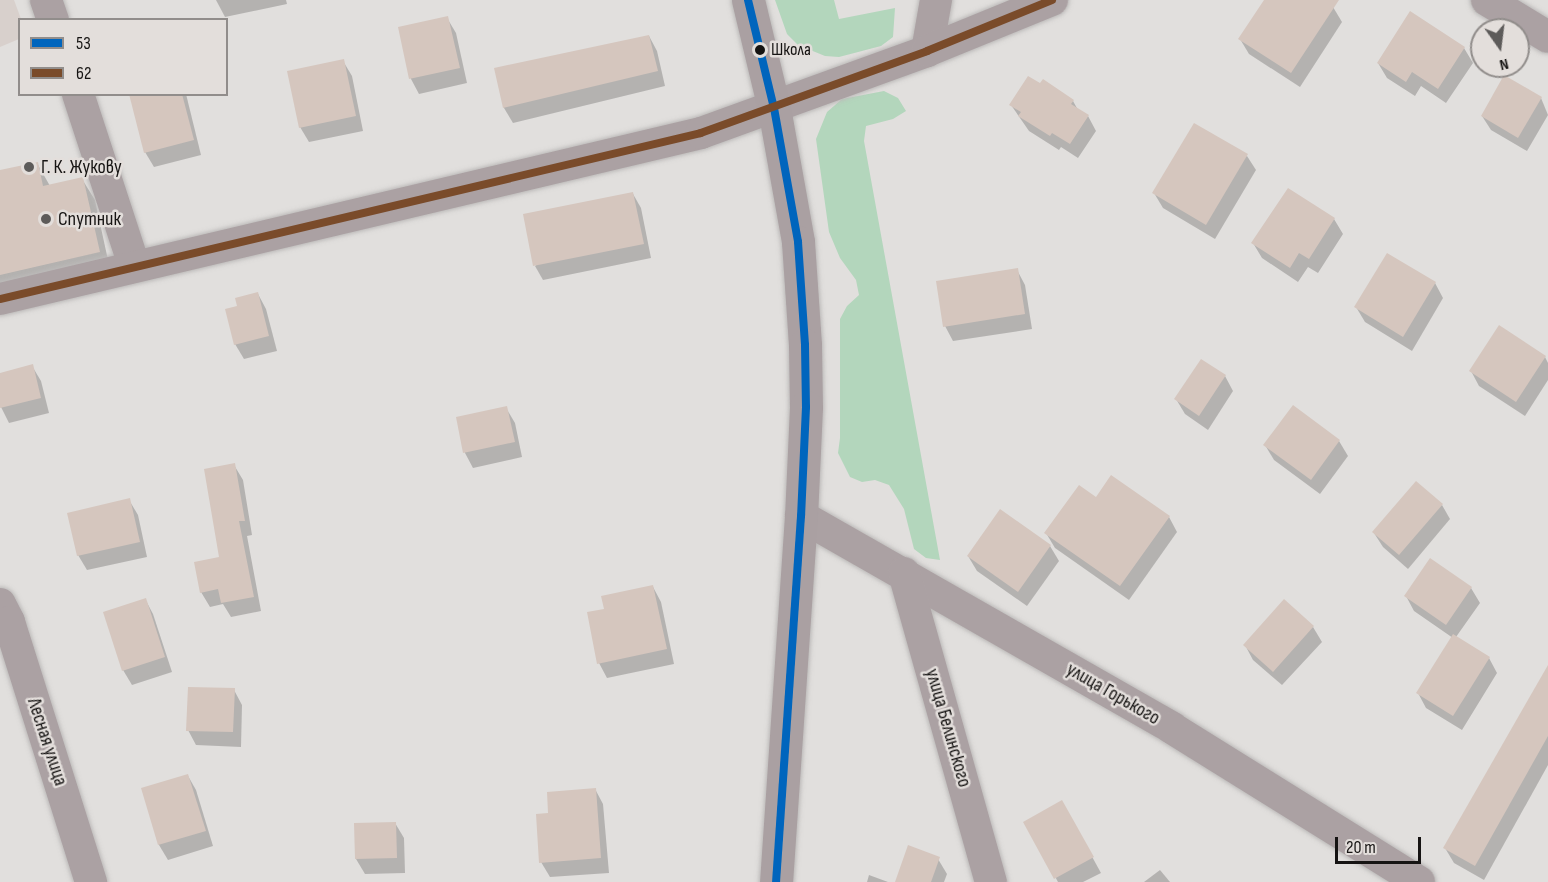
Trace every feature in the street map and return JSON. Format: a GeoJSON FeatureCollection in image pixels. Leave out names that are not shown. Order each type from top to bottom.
{"type":"FeatureCollection","features":[{"type":"Feature","properties":{"kind":"street"},"geometry":{"type":"LineString","coordinates":[[46,0],[52,18]]}},
{"type":"Feature","properties":{"kind":"street"},"geometry":{"type":"LineString","coordinates":[[748,0],[774,108],[798,242],[806,407],[801,516],[776,882]]}},
{"type":"Feature","properties":{"kind":"street"},"geometry":{"type":"LineString","coordinates":[[927,51],[936,0]]}},
{"type":"Feature","properties":{"kind":"street"},"geometry":{"type":"LineString","coordinates":[[0,299],[701,133],[927,51],[1052,0]]}},
{"type":"Feature","properties":{"kind":"street"},"geometry":{"type":"LineString","coordinates":[[1487,0],[1548,37]]}},
{"type":"Feature","properties":{"kind":"street"},"geometry":{"type":"LineString","coordinates":[[79,96],[134,266]]}},
{"type":"Feature","properties":{"kind":"street","name":"улица Горького"},"geometry":{"type":"LineString","coordinates":[[801,516],[904,573],[1172,729],[1419,882]]}},
{"type":"Feature","properties":{"kind":"street","name":"улица Белинского"},"geometry":{"type":"LineString","coordinates":[[904,573],[991,882]]}},
{"type":"Feature","properties":{"kind":"street","name":"Лесная улица"},"geometry":{"type":"LineString","coordinates":[[0,604],[9,622],[91,882]]}},
{"type":"Feature","properties":{"kind":"shaded area"},"geometry":{"type":"Polygon","coordinates":[[[0,0],[14,0],[21,18],[18,18],[18,39],[0,47],[0,0]]]}},
{"type":"Feature","properties":{"kind":"green space"},"geometry":{"type":"Polygon","coordinates":[[[775,0],[834,0],[839,19],[895,8],[893,37],[881,46],[839,57],[825,56],[798,45],[787,34],[775,0]]]}},
{"type":"Feature","properties":{"kind":"green space"},"geometry":{"type":"Polygon","coordinates":[[[884,91],[898,98],[906,111],[893,119],[866,126],[864,141],[940,560],[926,558],[914,549],[904,509],[889,485],[875,480],[862,482],[850,477],[838,453],[840,319],[847,306],[859,295],[856,280],[840,258],[829,232],[816,139],[827,112],[842,99],[884,91]]]}},
{"type":"Feature","properties":{"kind":"building"},"geometry":{"type":"Polygon","coordinates":[[[1264,0],[1339,0],[1291,73],[1238,39],[1264,0]]]}},
{"type":"Feature","properties":{"kind":"building"},"geometry":{"type":"Polygon","coordinates":[[[1410,11],[1465,47],[1438,89],[1412,72],[1406,82],[1377,63],[1410,11]]]}},
{"type":"Feature","properties":{"kind":"building"},"geometry":{"type":"Polygon","coordinates":[[[448,16],[460,68],[409,79],[398,27],[448,16]]]}},
{"type":"Feature","properties":{"kind":"building"},"geometry":{"type":"Polygon","coordinates":[[[649,35],[658,71],[503,108],[494,68],[649,35]]]}},
{"type":"Feature","properties":{"kind":"building"},"geometry":{"type":"Polygon","coordinates":[[[344,59],[356,116],[299,128],[287,71],[344,59]]]}},
{"type":"Feature","properties":{"kind":"building"},"geometry":{"type":"Polygon","coordinates":[[[1028,76],[1040,83],[1043,79],[1074,100],[1071,104],[1089,115],[1070,144],[1052,133],[1050,136],[1018,116],[1021,112],[1009,105],[1028,76]]]}},
{"type":"Feature","properties":{"kind":"building"},"geometry":{"type":"Polygon","coordinates":[[[1502,78],[1509,78],[1542,97],[1518,138],[1481,116],[1502,78]]]}},
{"type":"Feature","properties":{"kind":"building"},"geometry":{"type":"Polygon","coordinates":[[[130,96],[183,96],[194,140],[144,153],[130,96]]]}},
{"type":"Feature","properties":{"kind":"building"},"geometry":{"type":"Polygon","coordinates":[[[1194,123],[1248,154],[1206,225],[1152,193],[1194,123]]]}},
{"type":"Feature","properties":{"kind":"building","name":"Спутник"},"geometry":{"type":"Polygon","coordinates":[[[38,162],[43,186],[83,177],[100,252],[0,275],[0,170],[38,162]]]}},
{"type":"Feature","properties":{"kind":"building"},"geometry":{"type":"Polygon","coordinates":[[[1288,188],[1335,218],[1309,259],[1299,253],[1290,268],[1251,243],[1288,188]]]}},
{"type":"Feature","properties":{"kind":"building"},"geometry":{"type":"Polygon","coordinates":[[[633,192],[644,244],[533,266],[523,214],[633,192]]]}},
{"type":"Feature","properties":{"kind":"building"},"geometry":{"type":"Polygon","coordinates":[[[1387,253],[1436,282],[1403,337],[1354,307],[1387,253]]]}},
{"type":"Feature","properties":{"kind":"building"},"geometry":{"type":"Polygon","coordinates":[[[1018,268],[1025,314],[943,327],[936,281],[1018,268]]]}},
{"type":"Feature","properties":{"kind":"building"},"geometry":{"type":"Polygon","coordinates":[[[258,292],[269,336],[234,345],[225,309],[237,306],[235,298],[258,292]]]}},
{"type":"Feature","properties":{"kind":"building"},"geometry":{"type":"Polygon","coordinates":[[[1499,325],[1546,356],[1516,402],[1469,371],[1499,325]]]}},
{"type":"Feature","properties":{"kind":"building"},"geometry":{"type":"Polygon","coordinates":[[[1201,359],[1226,375],[1199,416],[1174,399],[1201,359]]]}},
{"type":"Feature","properties":{"kind":"building"},"geometry":{"type":"Polygon","coordinates":[[[33,364],[41,398],[0,408],[0,373],[33,364]]]}},
{"type":"Feature","properties":{"kind":"building"},"geometry":{"type":"Polygon","coordinates":[[[1293,405],[1340,440],[1311,480],[1263,445],[1293,405]]]}},
{"type":"Feature","properties":{"kind":"building"},"geometry":{"type":"Polygon","coordinates":[[[507,406],[515,442],[463,453],[456,417],[507,406]]]}},
{"type":"Feature","properties":{"kind":"building"},"geometry":{"type":"Polygon","coordinates":[[[235,463],[245,521],[239,521],[254,597],[221,603],[218,589],[200,593],[194,562],[219,557],[204,469],[235,463]]]}},
{"type":"Feature","properties":{"kind":"building"},"geometry":{"type":"Polygon","coordinates":[[[1111,475],[1170,516],[1120,586],[1044,533],[1079,485],[1096,497],[1111,475]]]}},
{"type":"Feature","properties":{"kind":"building"},"geometry":{"type":"Polygon","coordinates":[[[1416,481],[1443,504],[1399,555],[1372,532],[1416,481]]]}},
{"type":"Feature","properties":{"kind":"building"},"geometry":{"type":"Polygon","coordinates":[[[130,498],[140,542],[77,556],[67,513],[130,498]]]}},
{"type":"Feature","properties":{"kind":"building"},"geometry":{"type":"Polygon","coordinates":[[[1000,509],[1051,545],[1018,592],[967,556],[1000,509]]]}},
{"type":"Feature","properties":{"kind":"building"},"geometry":{"type":"Polygon","coordinates":[[[1430,558],[1472,587],[1446,625],[1404,596],[1430,558]]]}},
{"type":"Feature","properties":{"kind":"building"},"geometry":{"type":"Polygon","coordinates":[[[653,585],[667,649],[597,664],[587,612],[604,609],[601,596],[653,585]]]}},
{"type":"Feature","properties":{"kind":"building"},"geometry":{"type":"Polygon","coordinates":[[[146,598],[165,657],[122,671],[103,612],[146,598]]]}},
{"type":"Feature","properties":{"kind":"building"},"geometry":{"type":"Polygon","coordinates":[[[1284,599],[1314,626],[1273,672],[1243,645],[1284,599]]]}},
{"type":"Feature","properties":{"kind":"building"},"geometry":{"type":"Polygon","coordinates":[[[1453,634],[1490,657],[1453,716],[1416,693],[1453,634]]]}},
{"type":"Feature","properties":{"kind":"building"},"geometry":{"type":"Polygon","coordinates":[[[1548,665],[1548,736],[1475,866],[1443,848],[1548,665]]]}},
{"type":"Feature","properties":{"kind":"building"},"geometry":{"type":"Polygon","coordinates":[[[188,687],[235,688],[233,732],[186,731],[188,687]]]}},
{"type":"Feature","properties":{"kind":"building"},"geometry":{"type":"Polygon","coordinates":[[[188,774],[206,831],[158,845],[141,788],[188,774]]]}},
{"type":"Feature","properties":{"kind":"building"},"geometry":{"type":"Polygon","coordinates":[[[596,788],[601,858],[539,863],[536,814],[548,813],[547,792],[596,788]]]}},
{"type":"Feature","properties":{"kind":"building"},"geometry":{"type":"Polygon","coordinates":[[[1062,800],[1094,857],[1054,879],[1023,822],[1062,800]]]}},
{"type":"Feature","properties":{"kind":"building"},"geometry":{"type":"Polygon","coordinates":[[[396,822],[397,858],[355,859],[354,823],[396,822]]]}},
{"type":"Feature","properties":{"kind":"building"},"geometry":{"type":"Polygon","coordinates":[[[908,845],[940,857],[931,882],[895,882],[908,845]]]}},
{"type":"Feature","properties":{"kind":"transit line","name":"53"},"geometry":{"type":"LineString","coordinates":[[748,0],[774,108],[798,242],[805,345],[806,407],[801,516],[776,882]]}},
{"type":"Feature","properties":{"kind":"transit line","name":"62"},"geometry":{"type":"LineString","coordinates":[[0,299],[701,133],[927,51],[1052,0]]}},
{"type":"Feature","properties":{"kind":"place","name":"Школа"},"geometry":{"type":"Point","coordinates":[760,50]}},
{"type":"Feature","properties":{"kind":"place","name":"Г. К. Жукову"},"geometry":{"type":"Point","coordinates":[29,167]}},
{"type":"Feature","properties":{"kind":"place","name":"Спутник"},"geometry":{"type":"Point","coordinates":[46,219]}}]}
